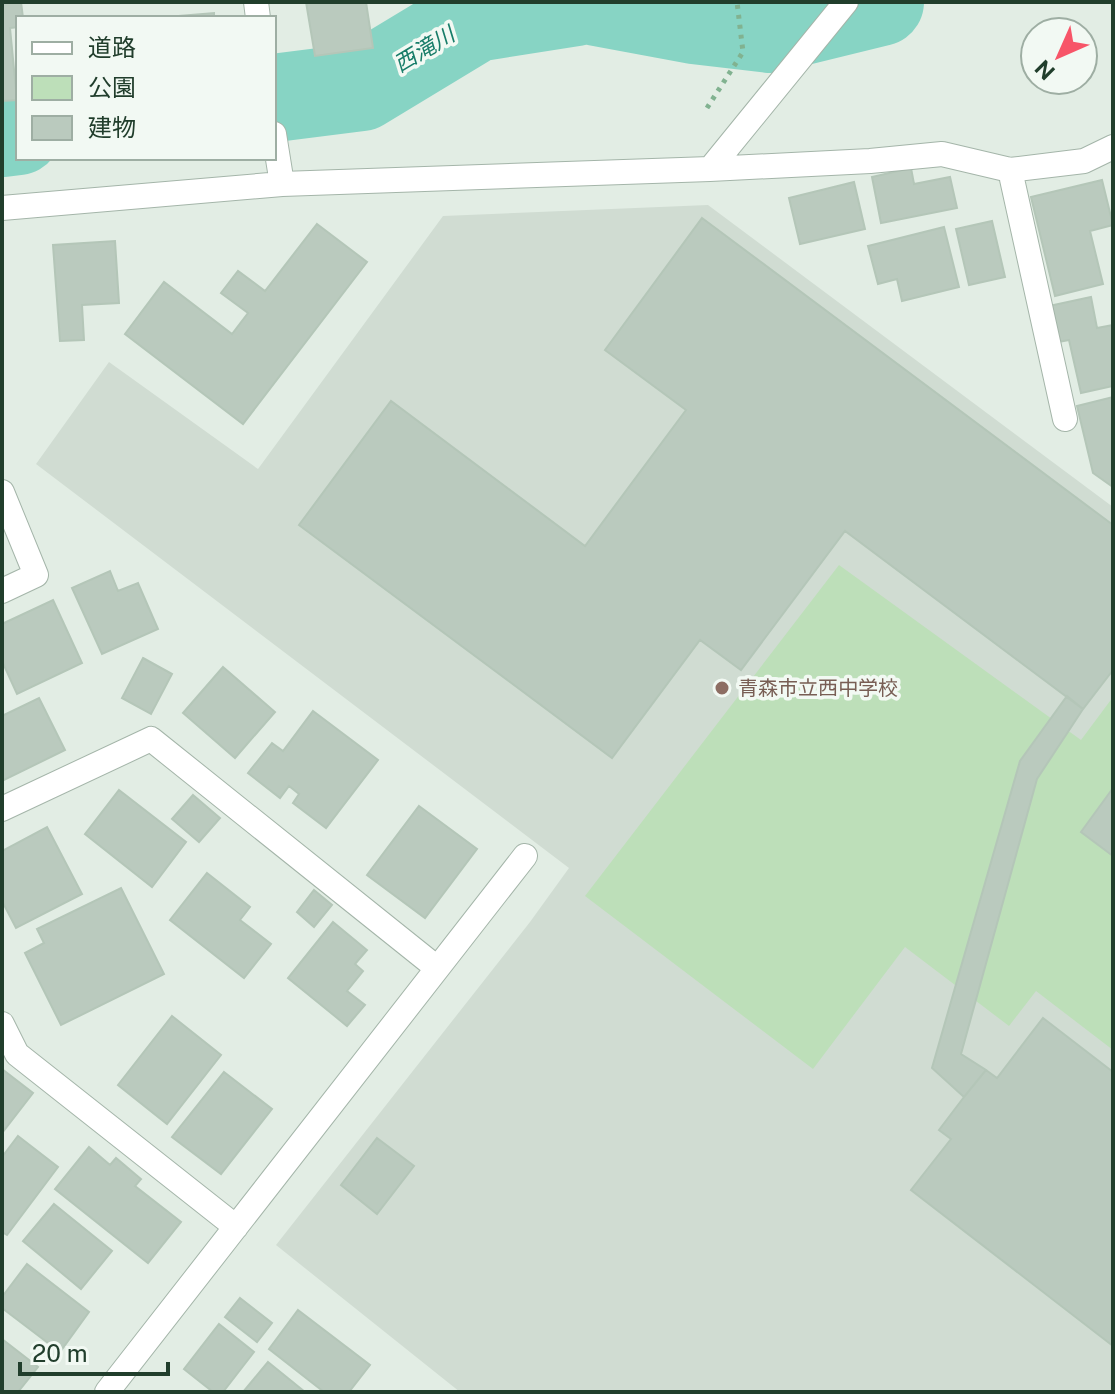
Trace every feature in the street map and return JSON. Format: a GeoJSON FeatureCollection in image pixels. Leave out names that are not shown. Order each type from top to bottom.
{"type":"FeatureCollection","features":[{"type":"Feature","properties":{"kind":"street"},"geometry":{"type":"LineString","coordinates":[[710,169],[846,2]]}},
{"type":"Feature","properties":{"kind":"street"},"geometry":{"type":"LineString","coordinates":[[276,146],[282,184]]}},
{"type":"Feature","properties":{"kind":"street"},"geometry":{"type":"LineString","coordinates":[[2,208],[282,184],[710,169],[942,154],[1010,170],[1084,161],[1113,147]]}},
{"type":"Feature","properties":{"kind":"street"},"geometry":{"type":"LineString","coordinates":[[1010,170],[1065,419]]}},
{"type":"Feature","properties":{"kind":"street"},"geometry":{"type":"LineString","coordinates":[[2,492],[36,575],[2,591]]}},
{"type":"Feature","properties":{"kind":"street"},"geometry":{"type":"LineString","coordinates":[[2,809],[151,739],[437,968]]}},
{"type":"Feature","properties":{"kind":"street"},"geometry":{"type":"LineString","coordinates":[[107,1392],[525,856]]}},
{"type":"Feature","properties":{"kind":"street"},"geometry":{"type":"LineString","coordinates":[[2,1024],[17,1054],[236,1227]]}},
{"type":"Feature","properties":{"kind":"path"},"geometry":{"type":"LineString","coordinates":[[737,2],[743,52]]}},
{"type":"Feature","properties":{"kind":"shaded area","name":"青森市立西中学校"},"geometry":{"type":"Polygon","coordinates":[[[708,205],[1113,507],[1113,1392],[460,1392],[276,1245],[569,868],[36,464],[109,362],[258,469],[443,216],[708,205]]]}},
{"type":"Feature","properties":{"kind":"green space"},"geometry":{"type":"Polygon","coordinates":[[[839,565],[1081,740],[1113,697],[1113,1050],[1036,991],[1009,1026],[905,947],[813,1069],[585,896],[839,565]]]}},
{"type":"Feature","properties":{"kind":"building"},"geometry":{"type":"Polygon","coordinates":[[[2,2],[21,2],[23,16],[16,16],[16,27],[10,28],[16,100],[2,101],[2,2]]]}},
{"type":"Feature","properties":{"kind":"building"},"geometry":{"type":"Polygon","coordinates":[[[306,2],[366,2],[373,48],[315,56],[306,2]]]}},
{"type":"Feature","properties":{"kind":"building"},"geometry":{"type":"Polygon","coordinates":[[[214,13],[214,16],[178,16],[214,13]]]}},
{"type":"Feature","properties":{"kind":"building"},"geometry":{"type":"Polygon","coordinates":[[[911,168],[914,184],[950,177],[957,208],[881,223],[872,177],[911,168]]]}},
{"type":"Feature","properties":{"kind":"building"},"geometry":{"type":"Polygon","coordinates":[[[1102,180],[1113,225],[1090,231],[1103,284],[1055,296],[1031,197],[1102,180]]]}},
{"type":"Feature","properties":{"kind":"building"},"geometry":{"type":"Polygon","coordinates":[[[854,182],[865,229],[800,244],[789,198],[854,182]]]}},
{"type":"Feature","properties":{"kind":"building"},"geometry":{"type":"Polygon","coordinates":[[[702,218],[1113,525],[1113,670],[1083,709],[845,531],[741,670],[700,640],[612,758],[299,525],[391,401],[585,546],[686,410],[605,350],[702,218]]]}},
{"type":"Feature","properties":{"kind":"building"},"geometry":{"type":"Polygon","coordinates":[[[992,221],[1005,277],[969,285],[956,229],[992,221]]]}},
{"type":"Feature","properties":{"kind":"building"},"geometry":{"type":"Polygon","coordinates":[[[317,224],[367,262],[243,424],[125,334],[164,282],[232,334],[248,313],[221,293],[238,271],[265,291],[317,224]]]}},
{"type":"Feature","properties":{"kind":"building"},"geometry":{"type":"Polygon","coordinates":[[[944,227],[959,287],[902,301],[897,279],[878,284],[868,246],[944,227]]]}},
{"type":"Feature","properties":{"kind":"building"},"geometry":{"type":"Polygon","coordinates":[[[115,241],[119,303],[82,305],[84,340],[60,341],[53,245],[115,241]]]}},
{"type":"Feature","properties":{"kind":"building"},"geometry":{"type":"Polygon","coordinates":[[[1091,297],[1097,328],[1113,325],[1113,386],[1081,393],[1069,340],[1058,342],[1049,306],[1091,297]]]}},
{"type":"Feature","properties":{"kind":"building"},"geometry":{"type":"Polygon","coordinates":[[[1113,397],[1113,487],[1093,473],[1077,406],[1113,397]]]}},
{"type":"Feature","properties":{"kind":"building"},"geometry":{"type":"Polygon","coordinates":[[[110,571],[118,591],[138,583],[158,629],[102,654],[72,588],[110,571]]]}},
{"type":"Feature","properties":{"kind":"building"},"geometry":{"type":"Polygon","coordinates":[[[53,600],[82,663],[17,694],[2,661],[2,624],[53,600]]]}},
{"type":"Feature","properties":{"kind":"building"},"geometry":{"type":"Polygon","coordinates":[[[143,658],[172,674],[151,714],[122,698],[143,658]]]}},
{"type":"Feature","properties":{"kind":"building"},"geometry":{"type":"Polygon","coordinates":[[[223,667],[275,712],[235,758],[183,713],[223,667]]]}},
{"type":"Feature","properties":{"kind":"building"},"geometry":{"type":"Polygon","coordinates":[[[1067,696],[1083,709],[1037,779],[961,1054],[986,1070],[964,1097],[932,1068],[1020,761],[1067,696]]]}},
{"type":"Feature","properties":{"kind":"building"},"geometry":{"type":"Polygon","coordinates":[[[39,698],[65,750],[2,781],[2,716],[39,698]]]}},
{"type":"Feature","properties":{"kind":"building"},"geometry":{"type":"Polygon","coordinates":[[[313,711],[378,760],[326,828],[293,803],[299,794],[289,786],[280,798],[248,773],[272,743],[283,751],[313,711]]]}},
{"type":"Feature","properties":{"kind":"building"},"geometry":{"type":"Polygon","coordinates":[[[1113,788],[1113,856],[1081,832],[1113,788]]]}},
{"type":"Feature","properties":{"kind":"building"},"geometry":{"type":"Polygon","coordinates":[[[119,790],[186,842],[152,887],[85,834],[119,790]]]}},
{"type":"Feature","properties":{"kind":"building"},"geometry":{"type":"Polygon","coordinates":[[[193,795],[220,818],[199,842],[172,819],[193,795]]]}},
{"type":"Feature","properties":{"kind":"building"},"geometry":{"type":"Polygon","coordinates":[[[419,806],[477,849],[425,918],[367,875],[419,806]]]}},
{"type":"Feature","properties":{"kind":"building"},"geometry":{"type":"Polygon","coordinates":[[[47,827],[82,894],[16,928],[2,901],[2,851],[47,827]]]}},
{"type":"Feature","properties":{"kind":"building"},"geometry":{"type":"Polygon","coordinates":[[[207,873],[250,907],[240,920],[271,944],[244,978],[170,920],[207,873]]]}},
{"type":"Feature","properties":{"kind":"building"},"geometry":{"type":"Polygon","coordinates":[[[121,888],[164,974],[61,1025],[25,953],[44,943],[37,929],[121,888]]]}},
{"type":"Feature","properties":{"kind":"building"},"geometry":{"type":"Polygon","coordinates":[[[314,890],[332,905],[314,927],[297,912],[314,890]]]}},
{"type":"Feature","properties":{"kind":"building"},"geometry":{"type":"Polygon","coordinates":[[[333,922],[367,950],[355,964],[363,971],[347,991],[365,1005],[347,1026],[288,978],[333,922]]]}},
{"type":"Feature","properties":{"kind":"building"},"geometry":{"type":"Polygon","coordinates":[[[172,1016],[221,1055],[167,1124],[118,1085],[172,1016]]]}},
{"type":"Feature","properties":{"kind":"building"},"geometry":{"type":"Polygon","coordinates":[[[1043,1018],[1113,1072],[1113,1346],[911,1190],[951,1139],[939,1130],[964,1097],[986,1070],[997,1078],[1043,1018]]]}},
{"type":"Feature","properties":{"kind":"building"},"geometry":{"type":"Polygon","coordinates":[[[2,1069],[33,1093],[2,1133],[2,1069]]]}},
{"type":"Feature","properties":{"kind":"building"},"geometry":{"type":"Polygon","coordinates":[[[224,1072],[272,1109],[221,1174],[172,1137],[224,1072]]]}},
{"type":"Feature","properties":{"kind":"building"},"geometry":{"type":"Polygon","coordinates":[[[18,1136],[58,1167],[7,1235],[2,1232],[2,1157],[18,1136]]]}},
{"type":"Feature","properties":{"kind":"building"},"geometry":{"type":"Polygon","coordinates":[[[377,1138],[414,1166],[377,1214],[341,1185],[377,1138]]]}},
{"type":"Feature","properties":{"kind":"building"},"geometry":{"type":"Polygon","coordinates":[[[89,1147],[110,1165],[116,1158],[141,1179],[135,1186],[181,1222],[148,1263],[55,1189],[89,1147]]]}},
{"type":"Feature","properties":{"kind":"building"},"geometry":{"type":"Polygon","coordinates":[[[54,1204],[112,1251],[81,1289],[23,1241],[54,1204]]]}},
{"type":"Feature","properties":{"kind":"building"},"geometry":{"type":"Polygon","coordinates":[[[27,1264],[89,1312],[60,1352],[2,1308],[2,1297],[27,1264]]]}},
{"type":"Feature","properties":{"kind":"building"},"geometry":{"type":"Polygon","coordinates":[[[240,1298],[272,1323],[257,1342],[225,1317],[240,1298]]]}},
{"type":"Feature","properties":{"kind":"building"},"geometry":{"type":"Polygon","coordinates":[[[298,1310],[370,1365],[349,1392],[324,1392],[269,1349],[298,1310]]]}},
{"type":"Feature","properties":{"kind":"building"},"geometry":{"type":"Polygon","coordinates":[[[219,1324],[254,1352],[223,1392],[213,1392],[184,1369],[219,1324]]]}},
{"type":"Feature","properties":{"kind":"building"},"geometry":{"type":"Polygon","coordinates":[[[2,1339],[38,1367],[18,1392],[2,1392],[2,1339]]]}},
{"type":"Feature","properties":{"kind":"building"},"geometry":{"type":"Polygon","coordinates":[[[268,1362],[305,1392],[243,1392],[268,1362]]]}},
{"type":"Feature","properties":{"kind":"waterway","name":"西滝川"},"geometry":{"type":"LineString","coordinates":[[276,98],[361,87],[475,18],[576,2]]}},
{"type":"Feature","properties":{"kind":"waterway","name":"西滝川"},"geometry":{"type":"LineString","coordinates":[[597,2],[694,20],[770,29],[880,2]]}},
{"type":"Feature","properties":{"kind":"waterway","name":"西滝川"},"geometry":{"type":"LineString","coordinates":[[2,133],[16,131]]}},
{"type":"Feature","properties":{"kind":"place","name":"青森市立西中学校"},"geometry":{"type":"Point","coordinates":[722,688]}}]}
